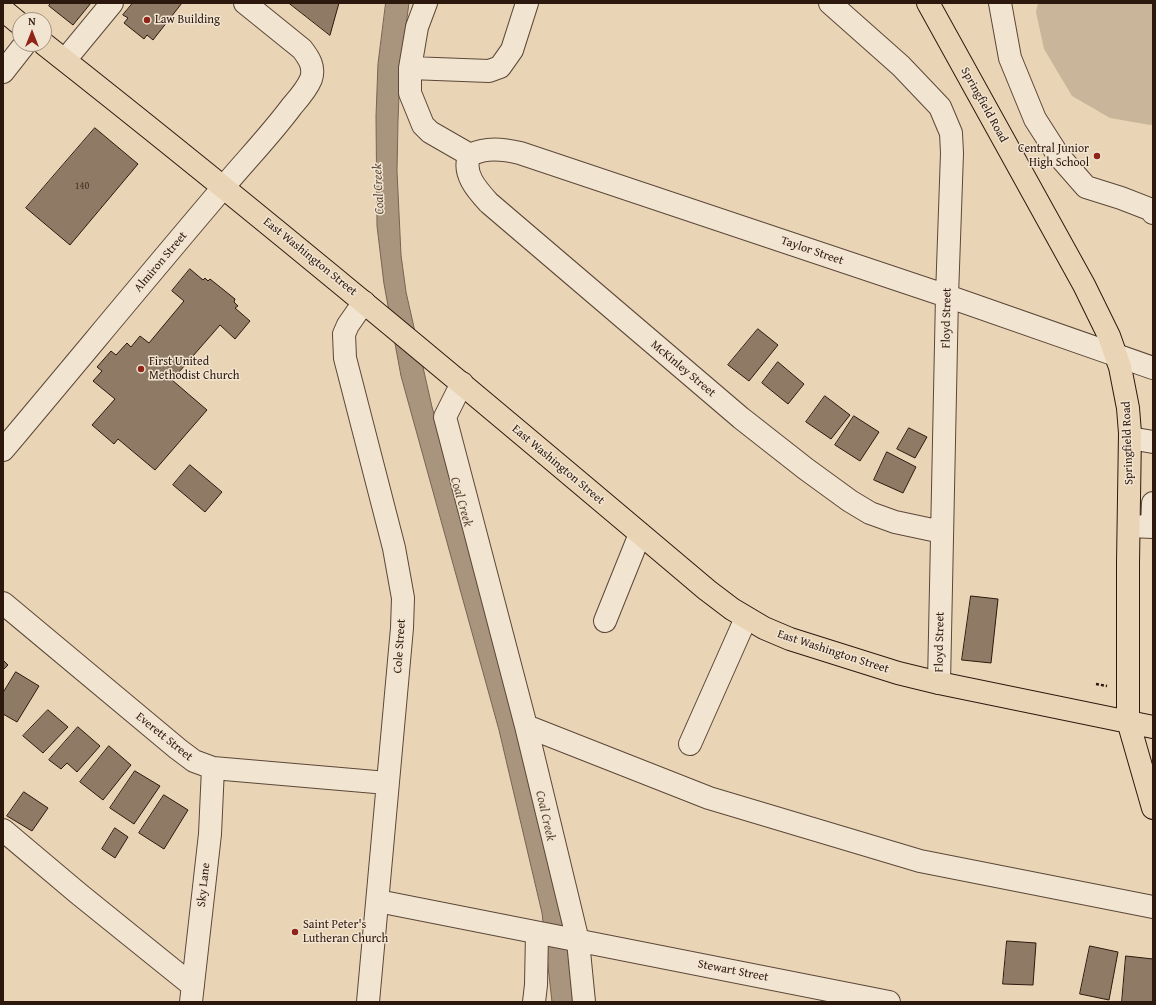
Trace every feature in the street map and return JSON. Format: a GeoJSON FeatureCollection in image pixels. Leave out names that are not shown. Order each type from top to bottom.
{"type":"FeatureCollection","features":[{"type":"Feature","properties":{"kind":"main road","name":"Springfield Road"},"geometry":{"type":"LineString","coordinates":[[928,3],[1084,285],[1107,330],[1116,355],[1125,388],[1130,438],[1128,721],[1153,808]]}},
{"type":"Feature","properties":{"kind":"main road"},"geometry":{"type":"LineString","coordinates":[[3,10],[12,17]]}},
{"type":"Feature","properties":{"kind":"main road","name":"East Washington Street"},"geometry":{"type":"LineString","coordinates":[[52,50],[224,186],[462,383],[707,590],[746,618],[764,628],[790,639],[939,683],[1153,727]]}},
{"type":"Feature","properties":{"kind":"street"},"geometry":{"type":"LineString","coordinates":[[65,60],[112,3]]}},
{"type":"Feature","properties":{"kind":"street","name":"Almiron Street"},"geometry":{"type":"LineString","coordinates":[[3,450],[224,186],[282,120],[308,86],[313,70],[310,60],[302,49],[245,3]]}},
{"type":"Feature","properties":{"kind":"street"},"geometry":{"type":"LineString","coordinates":[[426,3],[417,27],[410,68],[410,93],[424,125],[430,132],[470,155]]}},
{"type":"Feature","properties":{"kind":"street"},"geometry":{"type":"LineString","coordinates":[[410,68],[489,71],[500,67],[512,50],[527,3]]}},
{"type":"Feature","properties":{"kind":"street","name":"Floyd Street"},"geometry":{"type":"LineString","coordinates":[[830,3],[901,66],[940,107],[947,120],[951,133],[952,153],[947,296],[939,683]]}},
{"type":"Feature","properties":{"kind":"street"},"geometry":{"type":"LineString","coordinates":[[1000,3],[1010,58],[1036,119],[1058,155],[1086,187],[1152,210],[1153,213]]}},
{"type":"Feature","properties":{"kind":"street"},"geometry":{"type":"LineString","coordinates":[[3,72],[19,52]]}},
{"type":"Feature","properties":{"kind":"street","name":"Taylor Street"},"geometry":{"type":"LineString","coordinates":[[470,155],[484,150],[505,149],[520,152],[947,296],[1153,368]]}},
{"type":"Feature","properties":{"kind":"street","name":"McKinley Street"},"geometry":{"type":"LineString","coordinates":[[470,155],[468,160],[468,170],[473,184],[489,203],[741,418],[806,469],[850,501],[870,513],[895,522],[942,532]]}},
{"type":"Feature","properties":{"kind":"street","name":"Cole Street"},"geometry":{"type":"LineString","coordinates":[[364,302],[348,325],[344,334],[345,358],[394,548],[402,598],[402,628],[368,1002]]}},
{"type":"Feature","properties":{"kind":"street"},"geometry":{"type":"LineString","coordinates":[[462,383],[446,417],[526,726],[578,941],[584,1002]]}},
{"type":"Feature","properties":{"kind":"street"},"geometry":{"type":"LineString","coordinates":[[1130,438],[1153,442]]}},
{"type":"Feature","properties":{"kind":"street"},"geometry":{"type":"LineString","coordinates":[[1129,526],[1152,527],[1153,503]]}},
{"type":"Feature","properties":{"kind":"street"},"geometry":{"type":"LineString","coordinates":[[605,622],[640,534]]}},
{"type":"Feature","properties":{"kind":"street","name":"Everett Street"},"geometry":{"type":"LineString","coordinates":[[3,603],[194,761],[213,768],[387,783]]}},
{"type":"Feature","properties":{"kind":"street"},"geometry":{"type":"LineString","coordinates":[[690,744],[746,618]]}},
{"type":"Feature","properties":{"kind":"street"},"geometry":{"type":"LineString","coordinates":[[526,726],[709,798],[920,861],[1153,907]]}},
{"type":"Feature","properties":{"kind":"street","name":"Sky Lane"},"geometry":{"type":"LineString","coordinates":[[192,994],[210,834],[213,768]]}},
{"type":"Feature","properties":{"kind":"street"},"geometry":{"type":"LineString","coordinates":[[3,830],[79,894],[192,994]]}},
{"type":"Feature","properties":{"kind":"street"},"geometry":{"type":"LineString","coordinates":[[378,901],[536,933],[536,985],[534,1002]]}},
{"type":"Feature","properties":{"kind":"street","name":"Stewart Street"},"geometry":{"type":"LineString","coordinates":[[536,933],[889,1002]]}},
{"type":"Feature","properties":{"kind":"shaded area"},"geometry":{"type":"Polygon","coordinates":[[[1038,3],[1153,3],[1153,124],[1150,125],[1110,118],[1072,96],[1044,49],[1036,12],[1038,3]]]}},
{"type":"Feature","properties":{"kind":"water","name":"Coal Creek"},"geometry":{"type":"Polygon","coordinates":[[[386,3],[409,3],[400,69],[397,171],[401,255],[406,292],[432,407],[499,641],[538,798],[570,958],[574,1002],[552,1002],[542,913],[499,730],[401,376],[384,284],[377,226],[376,116],[378,64],[386,3]]]}},
{"type":"Feature","properties":{"kind":"building"},"geometry":{"type":"Polygon","coordinates":[[[51,3],[91,3],[73,25],[49,6],[51,3]]]}},
{"type":"Feature","properties":{"kind":"building","name":"Law Building"},"geometry":{"type":"Polygon","coordinates":[[[133,3],[182,3],[153,40],[147,35],[144,39],[124,23],[128,18],[123,15],[133,3]]]}},
{"type":"Feature","properties":{"kind":"building"},"geometry":{"type":"Polygon","coordinates":[[[289,3],[339,3],[330,35],[289,3]]]}},
{"type":"Feature","properties":{"kind":"building"},"geometry":{"type":"Polygon","coordinates":[[[95,128],[138,164],[70,245],[26,208],[95,128]]]}},
{"type":"Feature","properties":{"kind":"building","name":"First United Methodist Church"},"geometry":{"type":"Polygon","coordinates":[[[190,269],[203,280],[205,278],[208,281],[210,279],[235,299],[234,302],[238,306],[235,308],[250,321],[235,339],[220,325],[172,380],[207,410],[155,470],[118,439],[114,444],[92,425],[115,399],[93,381],[102,371],[97,367],[111,351],[116,355],[127,343],[131,347],[140,336],[149,343],[184,301],[172,291],[190,269]]]}},
{"type":"Feature","properties":{"kind":"building"},"geometry":{"type":"Polygon","coordinates":[[[758,329],[778,345],[749,381],[728,365],[758,329]]]}},
{"type":"Feature","properties":{"kind":"building"},"geometry":{"type":"Polygon","coordinates":[[[778,362],[804,384],[788,404],[762,383],[778,362]]]}},
{"type":"Feature","properties":{"kind":"building"},"geometry":{"type":"Polygon","coordinates":[[[825,396],[850,415],[831,439],[806,422],[825,396]]]}},
{"type":"Feature","properties":{"kind":"building"},"geometry":{"type":"Polygon","coordinates":[[[854,416],[879,432],[860,461],[835,445],[854,416]]]}},
{"type":"Feature","properties":{"kind":"building"},"geometry":{"type":"Polygon","coordinates":[[[909,428],[927,437],[915,458],[897,449],[909,428]]]}},
{"type":"Feature","properties":{"kind":"building"},"geometry":{"type":"Polygon","coordinates":[[[887,452],[916,467],[903,493],[874,480],[887,452]]]}},
{"type":"Feature","properties":{"kind":"building"},"geometry":{"type":"Polygon","coordinates":[[[190,465],[222,492],[205,512],[173,485],[190,465]]]}},
{"type":"Feature","properties":{"kind":"building"},"geometry":{"type":"Polygon","coordinates":[[[971,596],[998,599],[991,663],[962,660],[971,596]]]}},
{"type":"Feature","properties":{"kind":"building"},"geometry":{"type":"Polygon","coordinates":[[[3,660],[8,665],[3,670],[3,660]]]}},
{"type":"Feature","properties":{"kind":"building"},"geometry":{"type":"Polygon","coordinates":[[[16,672],[39,686],[17,722],[3,714],[3,693],[16,672]]]}},
{"type":"Feature","properties":{"kind":"building"},"geometry":{"type":"Polygon","coordinates":[[[48,710],[68,727],[43,753],[23,736],[48,710]]]}},
{"type":"Feature","properties":{"kind":"building"},"geometry":{"type":"Polygon","coordinates":[[[78,727],[100,746],[77,772],[67,763],[61,769],[49,760],[78,727]]]}},
{"type":"Feature","properties":{"kind":"building"},"geometry":{"type":"Polygon","coordinates":[[[109,746],[131,765],[103,800],[80,782],[109,746]]]}},
{"type":"Feature","properties":{"kind":"building"},"geometry":{"type":"Polygon","coordinates":[[[135,771],[160,786],[134,824],[110,808],[135,771]]]}},
{"type":"Feature","properties":{"kind":"building"},"geometry":{"type":"Polygon","coordinates":[[[24,792],[48,808],[32,831],[7,816],[24,792]]]}},
{"type":"Feature","properties":{"kind":"building"},"geometry":{"type":"Polygon","coordinates":[[[164,795],[188,810],[164,849],[139,833],[164,795]]]}},
{"type":"Feature","properties":{"kind":"building"},"geometry":{"type":"Polygon","coordinates":[[[115,828],[128,837],[115,858],[102,849],[115,828]]]}},
{"type":"Feature","properties":{"kind":"building"},"geometry":{"type":"Polygon","coordinates":[[[1007,941],[1036,943],[1033,985],[1003,984],[1007,941]]]}},
{"type":"Feature","properties":{"kind":"building"},"geometry":{"type":"Polygon","coordinates":[[[1090,946],[1118,952],[1109,1000],[1080,994],[1090,946]]]}},
{"type":"Feature","properties":{"kind":"building"},"geometry":{"type":"Polygon","coordinates":[[[1126,956],[1153,959],[1153,1002],[1122,1002],[1126,956]]]}},
{"type":"Feature","properties":{"kind":"place","name":"Law Building"},"geometry":{"type":"Point","coordinates":[147,20]}},
{"type":"Feature","properties":{"kind":"place","name":"Central Junior High School"},"geometry":{"type":"Point","coordinates":[1097,156]}},
{"type":"Feature","properties":{"kind":"place","name":"First United Methodist Church"},"geometry":{"type":"Point","coordinates":[141,369]}},
{"type":"Feature","properties":{"kind":"place","name":"Saint Peter's Lutheran Church"},"geometry":{"type":"Point","coordinates":[295,932]}}]}
